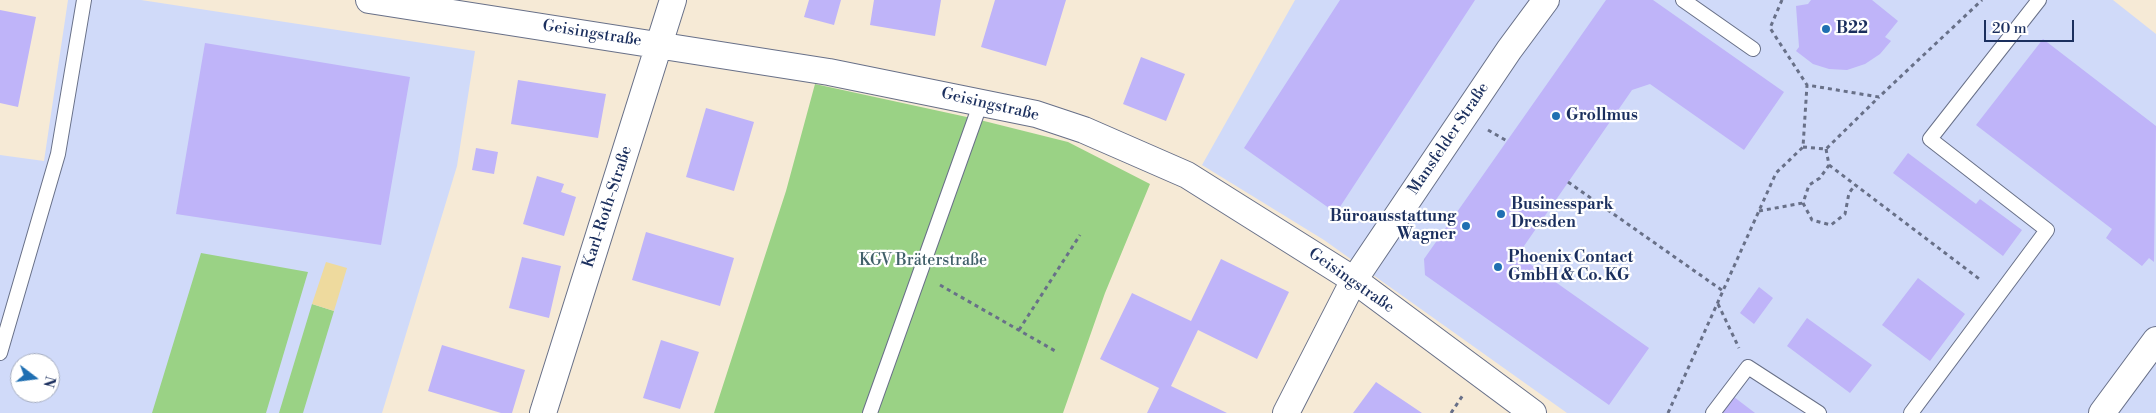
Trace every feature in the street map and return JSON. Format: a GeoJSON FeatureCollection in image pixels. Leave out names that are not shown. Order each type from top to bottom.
{"type":"FeatureCollection","features":[{"type":"Feature","properties":{"kind":"street","name":"Geisingstraße"},"geometry":{"type":"LineString","coordinates":[[369,0],[829,72],[1036,114],[1084,130],[1187,175],[1354,280],[1533,413]]}},
{"type":"Feature","properties":{"kind":"street","name":"Karl-Roth-Straße"},"geometry":{"type":"LineString","coordinates":[[543,413],[673,0]]}},
{"type":"Feature","properties":{"kind":"street","name":"Mansfelder Straße"},"geometry":{"type":"LineString","coordinates":[[1286,413],[1354,280],[1509,50],[1546,0]]}},
{"type":"Feature","properties":{"kind":"street"},"geometry":{"type":"LineString","coordinates":[[2102,413],[2156,340]]}},
{"type":"Feature","properties":{"kind":"lane"},"geometry":{"type":"LineString","coordinates":[[0,353],[58,154],[84,0]]}},
{"type":"Feature","properties":{"kind":"lane"},"geometry":{"type":"LineString","coordinates":[[1683,0],[1753,49]]}},
{"type":"Feature","properties":{"kind":"lane"},"geometry":{"type":"LineString","coordinates":[[1911,413],[2047,230],[1930,139],[2039,0]]}},
{"type":"Feature","properties":{"kind":"lane"},"geometry":{"type":"LineString","coordinates":[[870,413],[982,102]]}},
{"type":"Feature","properties":{"kind":"lane"},"geometry":{"type":"LineString","coordinates":[[1713,413],[1748,367],[1819,413]]}},
{"type":"Feature","properties":{"kind":"path"},"geometry":{"type":"LineString","coordinates":[[1668,413],[1776,173],[1803,147],[1808,85],[1770,28],[1782,0]]}},
{"type":"Feature","properties":{"kind":"path"},"geometry":{"type":"LineString","coordinates":[[1803,147],[1826,149],[1982,0]]}},
{"type":"Feature","properties":{"kind":"path"},"geometry":{"type":"LineString","coordinates":[[1808,85],[1879,97]]}},
{"type":"Feature","properties":{"kind":"path"},"geometry":{"type":"LineString","coordinates":[[1826,149],[1829,165],[2000,294]]}},
{"type":"Feature","properties":{"kind":"path"},"geometry":{"type":"LineString","coordinates":[[1829,165],[1820,178],[1808,185],[1803,203],[1812,220],[1831,225],[1845,214],[1849,193],[1855,185]]}},
{"type":"Feature","properties":{"kind":"path"},"geometry":{"type":"LineString","coordinates":[[1568,182],[1723,291]]}},
{"type":"Feature","properties":{"kind":"path"},"geometry":{"type":"LineString","coordinates":[[1759,211],[1803,203]]}},
{"type":"Feature","properties":{"kind":"path"},"geometry":{"type":"LineString","coordinates":[[1018,330],[1080,235]]}},
{"type":"Feature","properties":{"kind":"path"},"geometry":{"type":"LineString","coordinates":[[920,274],[1057,352]]}},
{"type":"Feature","properties":{"kind":"path"},"geometry":{"type":"LineString","coordinates":[[1718,304],[1748,367]]}},
{"type":"Feature","properties":{"kind":"shaded area"},"geometry":{"type":"Polygon","coordinates":[[[68,0],[141,0],[475,51],[457,166],[382,413],[0,413],[0,155],[44,161],[68,0]]]}},
{"type":"Feature","properties":{"kind":"shaded area"},"geometry":{"type":"Polygon","coordinates":[[[1295,0],[2113,0],[2156,34],[2156,413],[1567,413],[1324,240],[1202,165],[1295,0]]]}},
{"type":"Feature","properties":{"kind":"green space","name":"KGV Bräterstraße"},"geometry":{"type":"Polygon","coordinates":[[[815,84],[976,119],[1068,142],[1150,184],[1105,293],[1063,413],[714,413],[786,191],[815,84]]]}},
{"type":"Feature","properties":{"kind":"green space"},"geometry":{"type":"Polygon","coordinates":[[[201,253],[308,272],[266,413],[152,413],[201,253]]]}},
{"type":"Feature","properties":{"kind":"green space"},"geometry":{"type":"Polygon","coordinates":[[[312,304],[334,311],[303,413],[279,413],[312,304]]]}},
{"type":"Feature","properties":{"kind":"sand"},"geometry":{"type":"Polygon","coordinates":[[[326,262],[347,268],[334,311],[312,304],[326,262]]]}},
{"type":"Feature","properties":{"kind":"building"},"geometry":{"type":"Polygon","coordinates":[[[809,0],[841,0],[834,25],[804,17],[809,0]]]}},
{"type":"Feature","properties":{"kind":"building"},"geometry":{"type":"Polygon","coordinates":[[[874,0],[941,0],[935,36],[870,25],[874,0]]]}},
{"type":"Feature","properties":{"kind":"building"},"geometry":{"type":"Polygon","coordinates":[[[995,0],[1066,0],[1046,66],[981,47],[995,0]]]}},
{"type":"Feature","properties":{"kind":"building"},"geometry":{"type":"Polygon","coordinates":[[[1340,0],[1475,0],[1336,213],[1244,148],[1340,0]]]}},
{"type":"Feature","properties":{"kind":"building","name":"Businesspark Dresden"},"geometry":{"type":"Polygon","coordinates":[[[1606,0],[1653,0],[1784,92],[1744,150],[1650,84],[1632,90],[1524,246],[1527,262],[1649,348],[1609,405],[1425,275],[1424,259],[1606,0]]]}},
{"type":"Feature","properties":{"kind":"building"},"geometry":{"type":"Polygon","coordinates":[[[1811,0],[1872,0],[1898,21],[1885,37],[1891,41],[1880,54],[1865,64],[1847,70],[1829,69],[1813,64],[1796,51],[1799,47],[1796,6],[1808,4],[1811,0]]]}},
{"type":"Feature","properties":{"kind":"building"},"geometry":{"type":"Polygon","coordinates":[[[0,10],[36,17],[18,107],[0,103],[0,10]]]}},
{"type":"Feature","properties":{"kind":"building"},"geometry":{"type":"Polygon","coordinates":[[[2043,39],[2156,126],[2154,262],[2149,258],[2142,266],[2106,238],[2112,229],[1976,125],[2043,39]]]}},
{"type":"Feature","properties":{"kind":"building"},"geometry":{"type":"Polygon","coordinates":[[[205,43],[410,77],[381,245],[176,214],[205,43]]]}},
{"type":"Feature","properties":{"kind":"building"},"geometry":{"type":"Polygon","coordinates":[[[1141,57],[1185,74],[1166,121],[1123,104],[1141,57]]]}},
{"type":"Feature","properties":{"kind":"building"},"geometry":{"type":"Polygon","coordinates":[[[518,80],[606,94],[598,138],[511,124],[518,80]]]}},
{"type":"Feature","properties":{"kind":"building"},"geometry":{"type":"Polygon","coordinates":[[[706,108],[754,122],[734,191],[686,177],[706,108]]]}},
{"type":"Feature","properties":{"kind":"building"},"geometry":{"type":"Polygon","coordinates":[[[476,148],[498,152],[494,174],[472,170],[476,148]]]}},
{"type":"Feature","properties":{"kind":"building"},"geometry":{"type":"Polygon","coordinates":[[[1908,153],[1976,204],[1980,199],[2022,230],[2003,256],[1893,173],[1908,153]]]}},
{"type":"Feature","properties":{"kind":"building"},"geometry":{"type":"Polygon","coordinates":[[[537,176],[564,184],[561,192],[576,197],[564,236],[523,224],[537,176]]]}},
{"type":"Feature","properties":{"kind":"building"},"geometry":{"type":"Polygon","coordinates":[[[646,232],[734,258],[720,306],[632,280],[646,232]]]}},
{"type":"Feature","properties":{"kind":"building"},"geometry":{"type":"Polygon","coordinates":[[[522,257],[561,266],[549,318],[509,308],[522,257]]]}},
{"type":"Feature","properties":{"kind":"building"},"geometry":{"type":"Polygon","coordinates":[[[1221,259],[1289,292],[1257,359],[1198,330],[1171,386],[1227,413],[1147,413],[1159,388],[1100,359],[1132,293],[1191,321],[1221,259]]]}},
{"type":"Feature","properties":{"kind":"building"},"geometry":{"type":"Polygon","coordinates":[[[1918,278],[1965,314],[1930,361],[1882,325],[1918,278]]]}},
{"type":"Feature","properties":{"kind":"building"},"geometry":{"type":"Polygon","coordinates":[[[1759,287],[1773,298],[1754,324],[1740,313],[1759,287]]]}},
{"type":"Feature","properties":{"kind":"building"},"geometry":{"type":"Polygon","coordinates":[[[1807,318],[1872,365],[1850,393],[1787,346],[1807,318]]]}},
{"type":"Feature","properties":{"kind":"building"},"geometry":{"type":"Polygon","coordinates":[[[661,340],[699,352],[680,409],[643,398],[661,340]]]}},
{"type":"Feature","properties":{"kind":"building"},"geometry":{"type":"Polygon","coordinates":[[[442,345],[525,370],[512,413],[501,413],[428,391],[442,345]]]}},
{"type":"Feature","properties":{"kind":"building"},"geometry":{"type":"Polygon","coordinates":[[[1376,382],[1422,413],[1353,413],[1376,382]]]}},
{"type":"Feature","properties":{"kind":"building"},"geometry":{"type":"Polygon","coordinates":[[[1734,397],[1755,413],[1722,413],[1734,397]]]}},
{"type":"Feature","properties":{"kind":"place","name":"B22"},"geometry":{"type":"Point","coordinates":[1826,29]}},
{"type":"Feature","properties":{"kind":"place","name":"Grollmus"},"geometry":{"type":"Point","coordinates":[1556,116]}},
{"type":"Feature","properties":{"kind":"place","name":"Businesspark Dresden"},"geometry":{"type":"Point","coordinates":[1501,214]}},
{"type":"Feature","properties":{"kind":"place","name":"Büroausstattung Wagner"},"geometry":{"type":"Point","coordinates":[1466,226]}},
{"type":"Feature","properties":{"kind":"place","name":"Phoenix Contact GmbH & Co. KG"},"geometry":{"type":"Point","coordinates":[1498,267]}}]}
